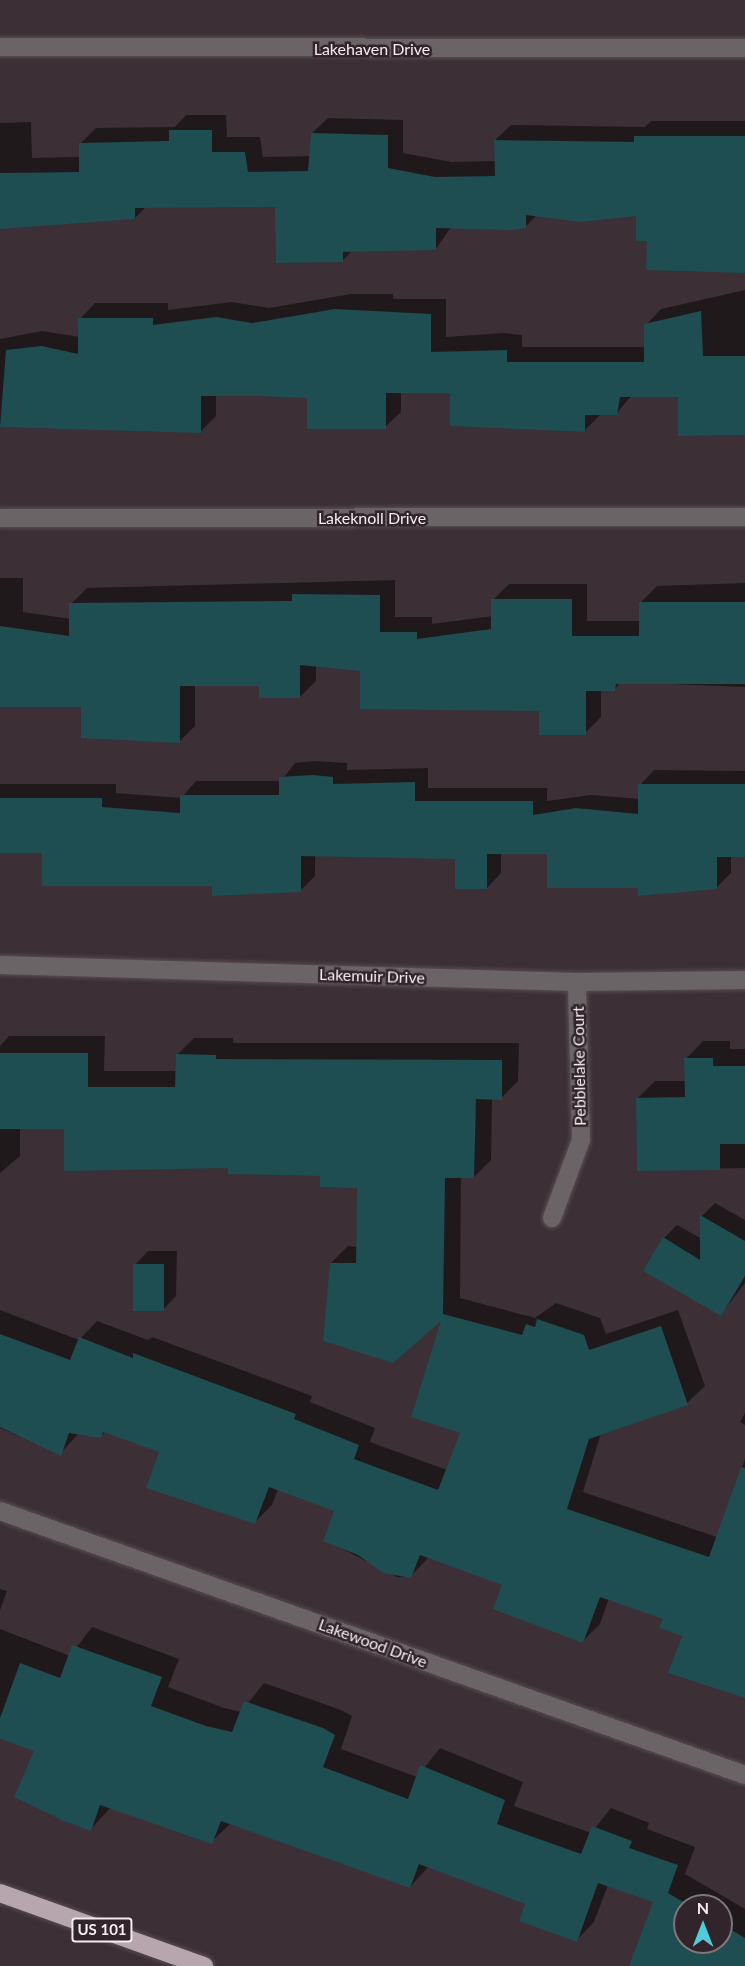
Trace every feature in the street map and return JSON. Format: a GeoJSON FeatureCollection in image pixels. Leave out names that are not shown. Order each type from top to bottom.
{"type":"FeatureCollection","features":[{"type":"Feature","properties":{"kind":"highway","name":"US 101"},"geometry":{"type":"LineString","coordinates":[[0,1893],[204,1966]]}},
{"type":"Feature","properties":{"kind":"street","name":"Lakehaven Drive"},"geometry":{"type":"LineString","coordinates":[[0,47],[745,48]]}},
{"type":"Feature","properties":{"kind":"street","name":"Lakeknoll Drive"},"geometry":{"type":"LineString","coordinates":[[0,518],[745,517]]}},
{"type":"Feature","properties":{"kind":"street","name":"Lakemuir Drive"},"geometry":{"type":"LineString","coordinates":[[0,965],[577,982],[745,980]]}},
{"type":"Feature","properties":{"kind":"street","name":"Pebblelake Court"},"geometry":{"type":"LineString","coordinates":[[552,1218],[581,1140],[577,982]]}},
{"type":"Feature","properties":{"kind":"street","name":"Lakewood Drive"},"geometry":{"type":"LineString","coordinates":[[0,1511],[745,1775]]}},
{"type":"Feature","properties":{"kind":"building"},"geometry":{"type":"Polygon","coordinates":[[[169,130],[212,130],[212,152],[245,152],[248,172],[308,171],[311,133],[388,135],[388,168],[435,177],[495,176],[494,140],[634,142],[634,136],[745,136],[745,273],[646,270],[647,241],[636,241],[636,216],[581,222],[526,215],[526,228],[512,230],[436,228],[436,250],[343,252],[343,262],[276,263],[275,207],[135,208],[135,219],[0,229],[0,173],[79,172],[79,143],[169,141],[169,130]]]}},
{"type":"Feature","properties":{"kind":"building"},"geometry":{"type":"Polygon","coordinates":[[[335,309],[431,314],[431,352],[507,350],[507,362],[644,362],[644,324],[701,311],[703,356],[745,356],[745,435],[678,436],[678,397],[620,397],[617,415],[585,415],[585,432],[450,426],[450,393],[386,393],[386,429],[307,429],[307,398],[260,396],[201,396],[201,433],[0,427],[6,350],[42,346],[78,354],[78,318],[153,318],[153,325],[216,317],[252,323],[335,309]]]}},
{"type":"Feature","properties":{"kind":"building"},"geometry":{"type":"Polygon","coordinates":[[[292,594],[380,595],[380,632],[417,632],[417,639],[491,629],[491,599],[572,599],[572,636],[639,636],[639,602],[745,602],[745,684],[616,684],[615,691],[586,691],[586,735],[539,735],[539,711],[360,709],[360,671],[300,665],[300,698],[259,698],[259,686],[180,686],[180,743],[81,738],[81,707],[0,707],[0,626],[69,636],[69,603],[292,601],[292,594]]]}},
{"type":"Feature","properties":{"kind":"building"},"geometry":{"type":"Polygon","coordinates":[[[313,775],[333,777],[333,784],[415,782],[415,801],[533,801],[533,815],[576,808],[638,814],[638,784],[745,784],[745,857],[717,857],[717,889],[638,896],[638,888],[547,888],[547,854],[487,854],[487,889],[455,889],[455,859],[301,856],[301,892],[212,896],[212,886],[42,886],[42,853],[0,853],[0,798],[102,798],[102,807],[180,813],[180,795],[279,795],[279,777],[313,775]]]}},
{"type":"Feature","properties":{"kind":"building"},"geometry":{"type":"Polygon","coordinates":[[[0,1053],[88,1053],[88,1087],[175,1087],[176,1054],[216,1055],[216,1059],[502,1060],[502,1100],[476,1099],[474,1178],[445,1178],[443,1314],[522,1335],[526,1324],[535,1327],[537,1319],[584,1335],[589,1350],[661,1326],[688,1405],[589,1439],[567,1509],[709,1557],[741,1467],[745,1468],[745,1698],[668,1673],[682,1636],[659,1628],[663,1619],[600,1597],[583,1643],[493,1609],[502,1585],[420,1555],[411,1578],[383,1573],[358,1555],[323,1541],[334,1511],[269,1487],[255,1524],[146,1488],[159,1452],[103,1432],[101,1438],[69,1433],[61,1456],[0,1427],[0,1334],[70,1360],[79,1337],[133,1358],[133,1353],[296,1414],[294,1419],[359,1445],[354,1459],[438,1490],[460,1433],[411,1417],[441,1321],[393,1363],[323,1341],[330,1263],[356,1263],[357,1188],[320,1187],[320,1176],[228,1174],[228,1168],[64,1171],[64,1129],[0,1129],[0,1053]]]}},
{"type":"Feature","properties":{"kind":"building"},"geometry":{"type":"Polygon","coordinates":[[[684,1058],[713,1058],[713,1066],[745,1066],[745,1144],[720,1144],[720,1170],[637,1171],[636,1098],[685,1097],[684,1058]]]}},
{"type":"Feature","properties":{"kind":"building"},"geometry":{"type":"Polygon","coordinates":[[[700,1215],[745,1241],[745,1276],[721,1316],[643,1271],[663,1237],[700,1260],[700,1215]]]}},
{"type":"Feature","properties":{"kind":"building"},"geometry":{"type":"Polygon","coordinates":[[[133,1264],[164,1264],[164,1311],[133,1311],[133,1264]]]}},
{"type":"Feature","properties":{"kind":"building"},"geometry":{"type":"Polygon","coordinates":[[[72,1645],[162,1677],[151,1706],[206,1726],[232,1732],[244,1701],[323,1728],[335,1735],[323,1767],[408,1799],[420,1765],[505,1800],[497,1824],[581,1854],[592,1826],[632,1841],[629,1848],[678,1865],[668,1893],[673,1896],[673,1954],[733,1954],[733,1931],[745,1938],[745,1966],[629,1966],[653,1902],[598,1883],[577,1942],[519,1921],[525,1904],[419,1864],[410,1888],[221,1821],[212,1844],[100,1805],[91,1831],[64,1821],[14,1797],[34,1751],[0,1739],[0,1718],[20,1663],[60,1678],[72,1645]]]}}]}
